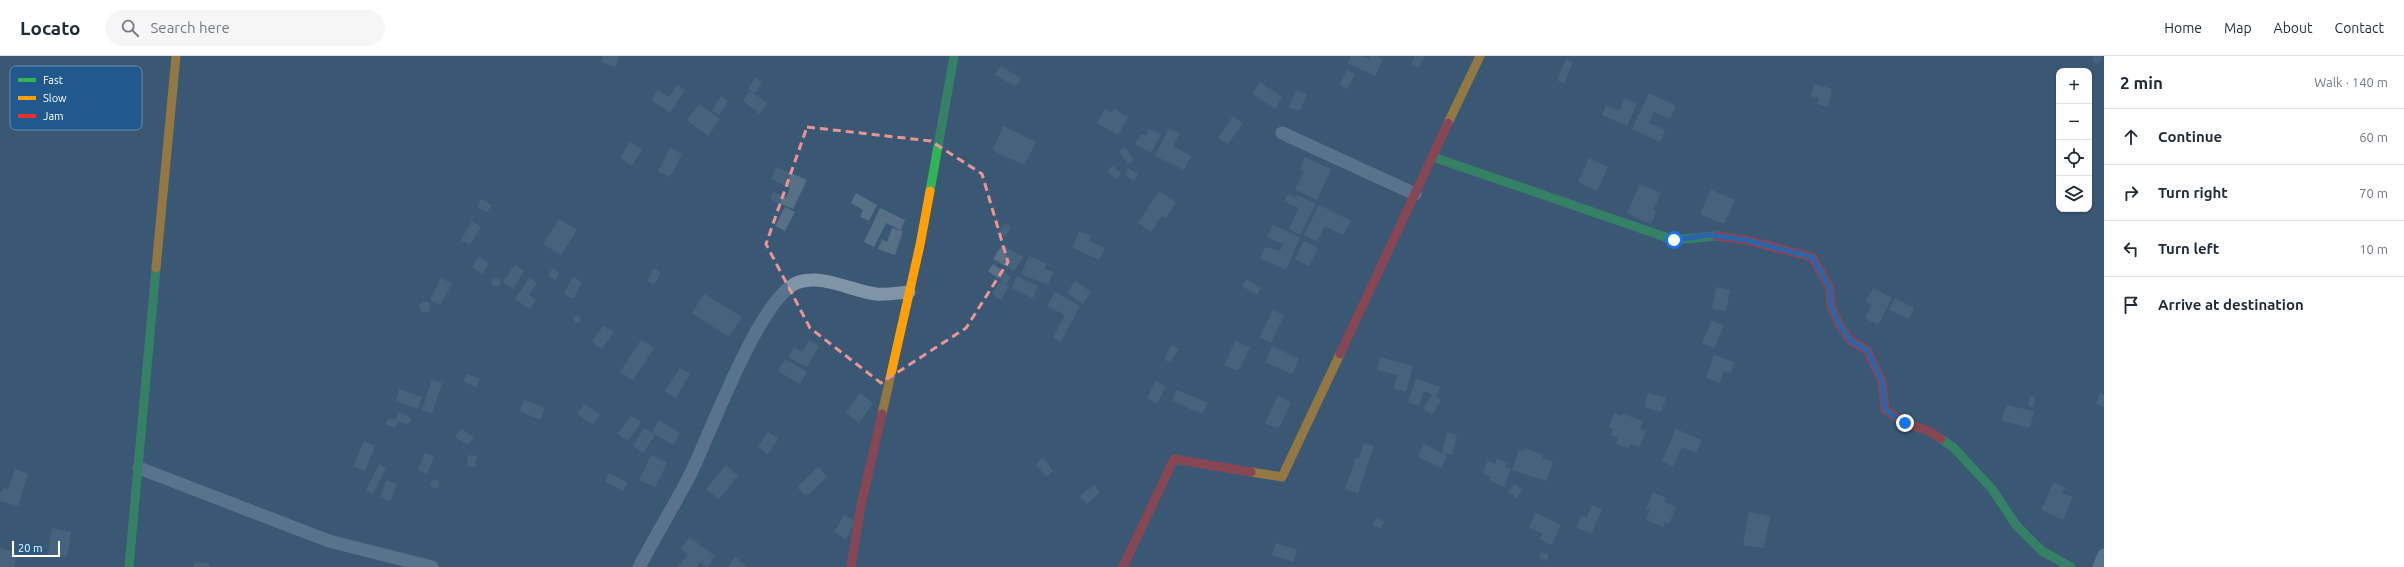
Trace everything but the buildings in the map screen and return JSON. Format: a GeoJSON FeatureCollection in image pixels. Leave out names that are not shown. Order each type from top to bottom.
{"type":"FeatureCollection","features":[{"type":"Feature","properties":{"kind":"street"},"geometry":{"type":"LineString","coordinates":[[129,567],[176,56]]}},
{"type":"Feature","properties":{"kind":"street"},"geometry":{"type":"LineString","coordinates":[[851,567],[860,505],[929,202],[954,56]]}},
{"type":"Feature","properties":{"kind":"street"},"geometry":{"type":"LineString","coordinates":[[1123,567],[1174,459],[1282,476],[1480,56]]}},
{"type":"Feature","properties":{"kind":"street"},"geometry":{"type":"LineString","coordinates":[[1282,133],[1415,194]]}},
{"type":"Feature","properties":{"kind":"street"},"geometry":{"type":"LineString","coordinates":[[1433,157],[1674,240],[1709,235],[1746,240],[1812,257],[1830,288],[1831,307],[1839,324],[1851,341],[1867,350],[1882,381],[1885,410],[1905,423],[1929,431],[1953,446],[1992,489],[2016,525],[2042,551],[2071,567]]}},
{"type":"Feature","properties":{"kind":"street"},"geometry":{"type":"LineString","coordinates":[[639,567],[689,476],[749,344],[768,313],[788,287],[799,281],[841,284],[875,294],[909,292]]}},
{"type":"Feature","properties":{"kind":"street"},"geometry":{"type":"LineString","coordinates":[[139,468],[329,540],[432,567]]}},
{"type":"Feature","properties":{"kind":"street"},"geometry":{"type":"LineString","coordinates":[[2099,567],[2104,555]]}},
{"type":"Feature","properties":{"kind":"highlighted area"},"geometry":{"type":"Polygon","coordinates":[[[807,127],[931,141],[982,174],[1008,262],[966,328],[881,383],[810,328],[766,244],[807,127]]]}},
{"type":"Feature","properties":{"kind":"traffic: fast"},"geometry":{"type":"LineString","coordinates":[[930,191],[954,56]]}},
{"type":"Feature","properties":{"kind":"traffic: fast"},"geometry":{"type":"LineString","coordinates":[[1433,157],[1674,240],[1716,236]]}},
{"type":"Feature","properties":{"kind":"traffic: fast"},"geometry":{"type":"LineString","coordinates":[[129,567],[156,268]]}},
{"type":"Feature","properties":{"kind":"traffic: fast"},"geometry":{"type":"LineString","coordinates":[[1941,439],[1953,447],[1992,489],[2016,525],[2042,551],[2071,567]]}},
{"type":"Feature","properties":{"kind":"traffic: slow"},"geometry":{"type":"LineString","coordinates":[[156,268],[176,56]]}},
{"type":"Feature","properties":{"kind":"traffic: slow"},"geometry":{"type":"LineString","coordinates":[[1448,123],[1480,56]]}},
{"type":"Feature","properties":{"kind":"traffic: slow"},"geometry":{"type":"LineString","coordinates":[[882,414],[920,245],[930,191]]}},
{"type":"Feature","properties":{"kind":"traffic: slow"},"geometry":{"type":"LineString","coordinates":[[1251,472],[1282,477],[1340,354]]}},
{"type":"Feature","properties":{"kind":"traffic: jam"},"geometry":{"type":"LineString","coordinates":[[1340,354],[1448,123]]}},
{"type":"Feature","properties":{"kind":"traffic: jam"},"geometry":{"type":"LineString","coordinates":[[1716,236],[1746,240],[1812,257],[1830,288],[1831,307],[1839,324],[1851,341],[1867,350],[1882,381],[1885,410],[1905,423],[1929,431],[1941,439]]}},
{"type":"Feature","properties":{"kind":"traffic: jam"},"geometry":{"type":"LineString","coordinates":[[851,567],[861,505],[882,414]]}},
{"type":"Feature","properties":{"kind":"traffic: jam"},"geometry":{"type":"LineString","coordinates":[[1123,567],[1174,459],[1251,472]]}},
{"type":"Feature","properties":{"kind":"route"},"geometry":{"type":"LineString","coordinates":[[1674,240],[1709,235],[1746,240],[1812,257],[1830,288],[1831,307],[1839,324],[1851,341],[1867,350],[1882,381],[1885,410],[1905,423]]}}]}
